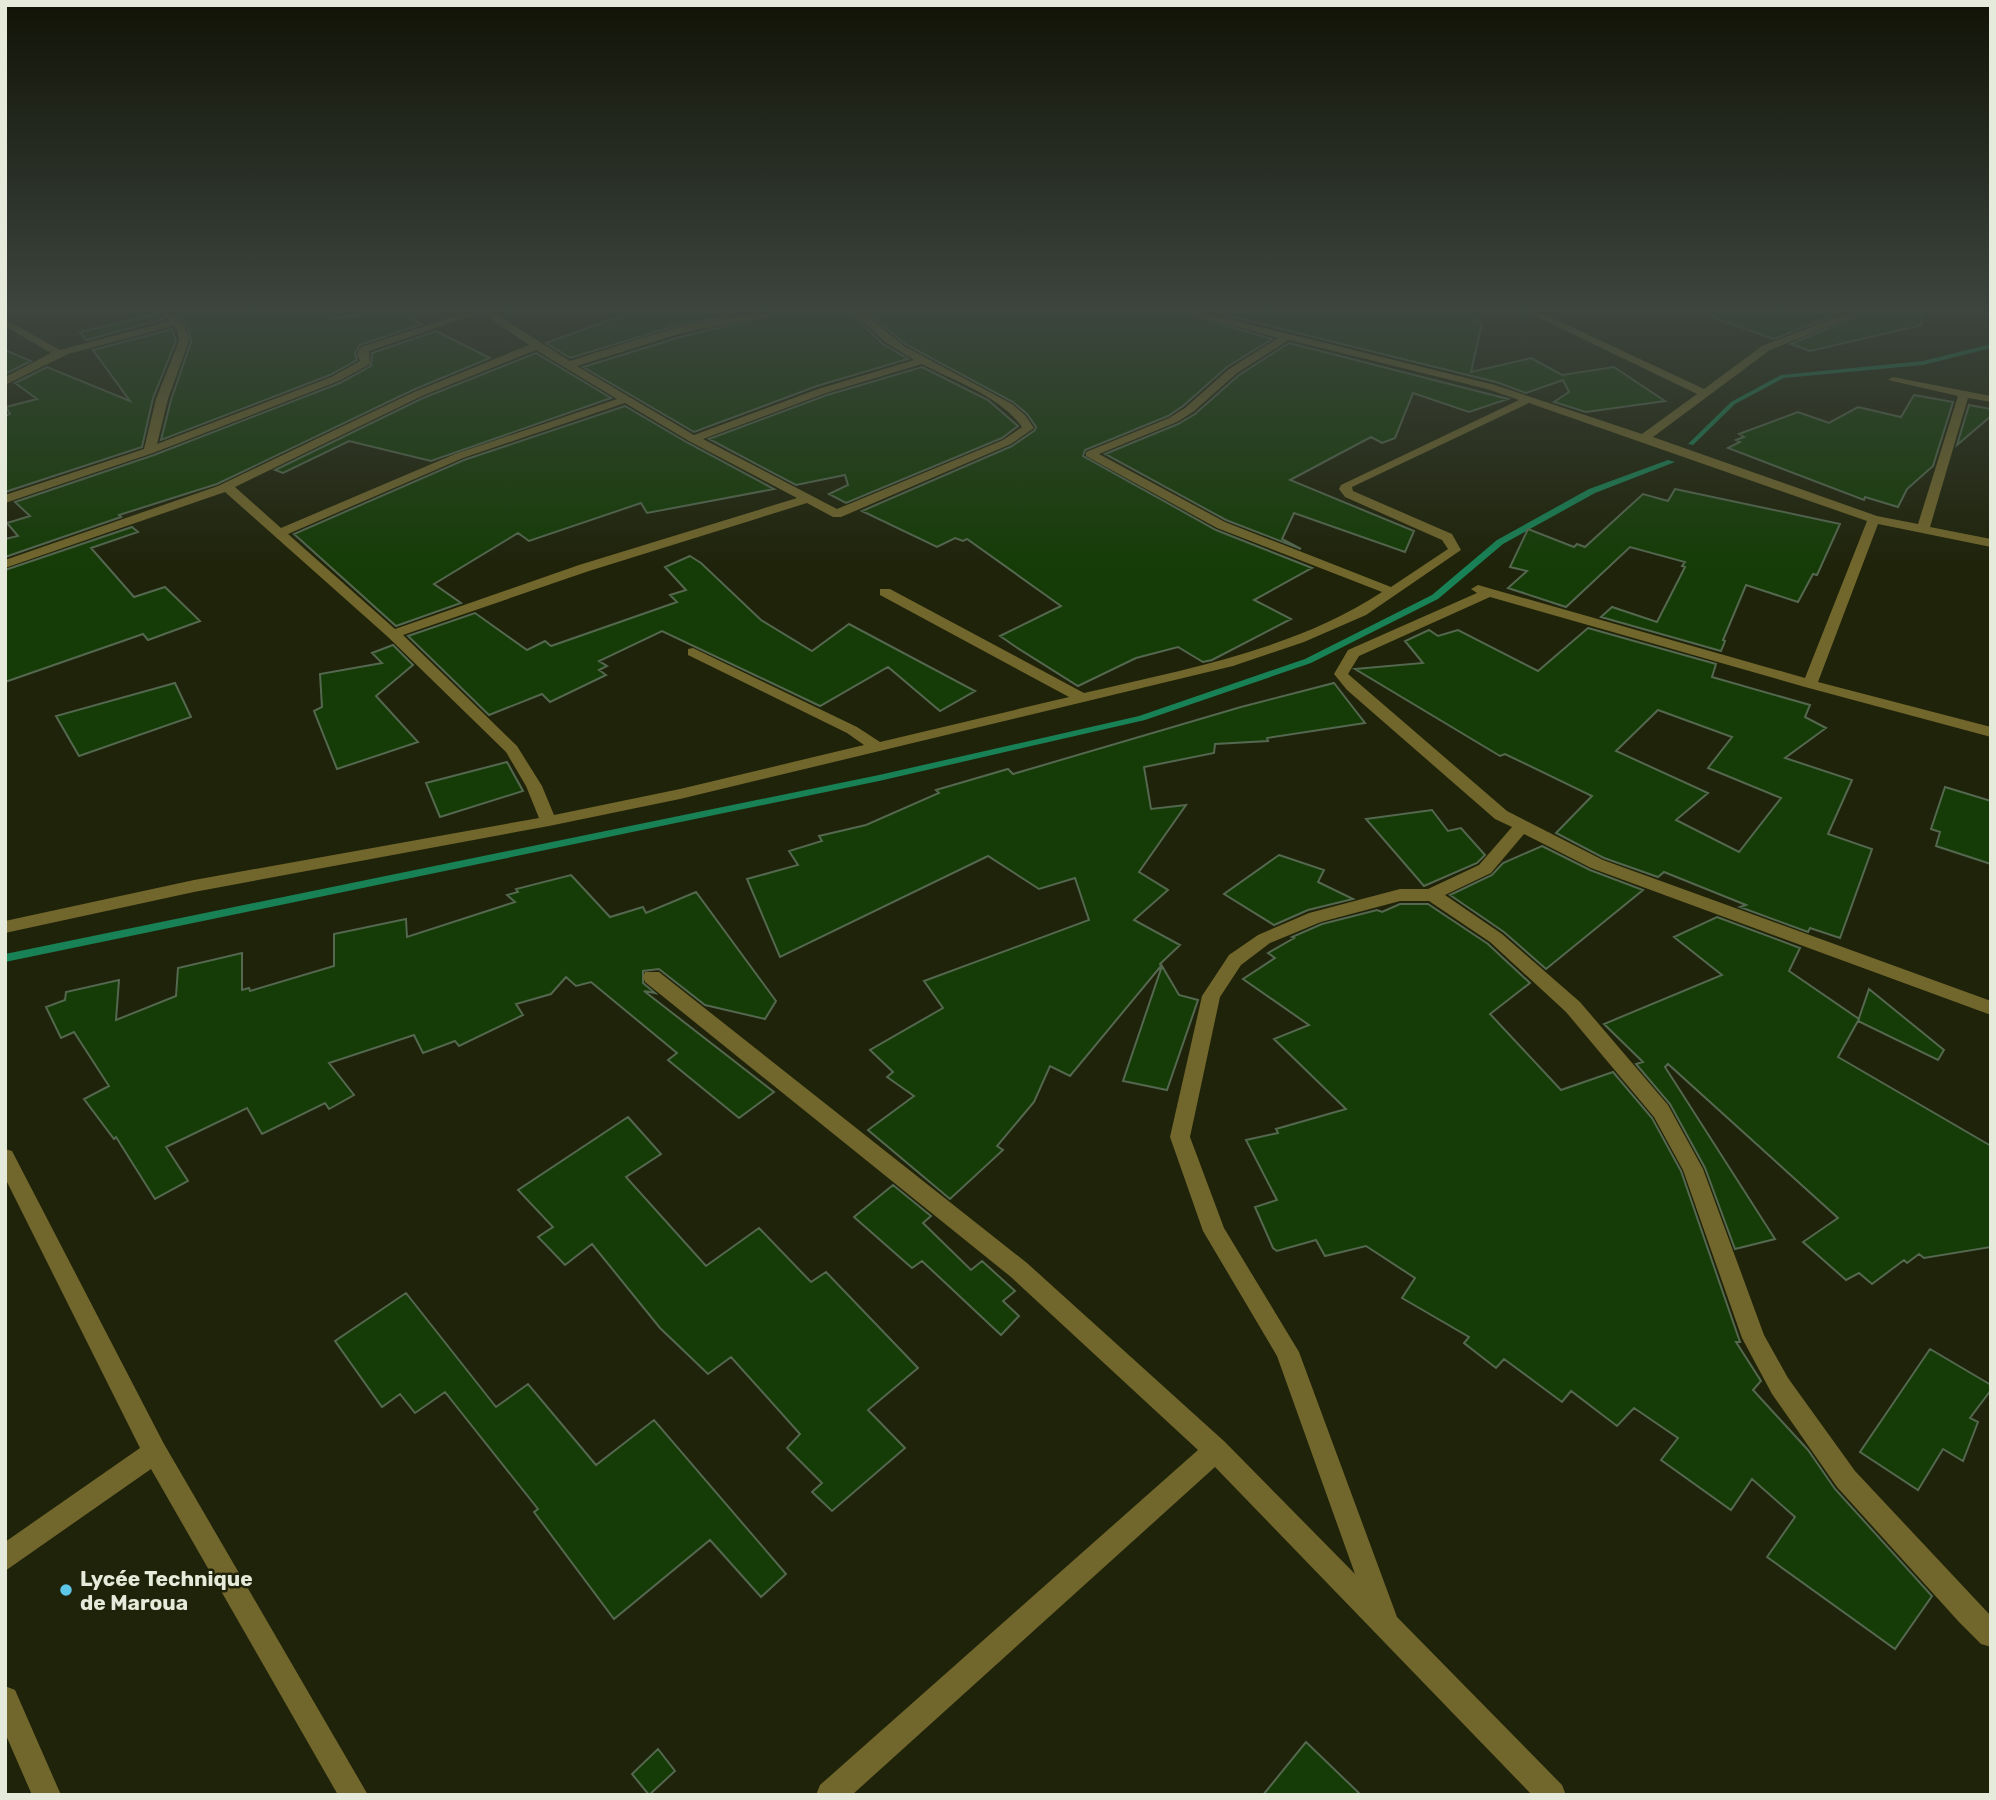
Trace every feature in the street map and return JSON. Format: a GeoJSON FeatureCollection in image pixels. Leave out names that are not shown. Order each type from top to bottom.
{"type":"FeatureCollection","features":[{"type":"Feature","properties":{"kind":"street"},"geometry":{"type":"LineString","coordinates":[[149,451],[162,397]]}},
{"type":"Feature","properties":{"kind":"street"},"geometry":{"type":"LineString","coordinates":[[5,499],[149,451],[288,397]]}},
{"type":"Feature","properties":{"kind":"street"},"geometry":{"type":"LineString","coordinates":[[5,564],[227,487],[412,397]]}},
{"type":"Feature","properties":{"kind":"street"},"geometry":{"type":"LineString","coordinates":[[624,397],[693,439],[837,514],[1007,442],[1028,428],[1017,414],[991,397]]}},
{"type":"Feature","properties":{"kind":"street"},"geometry":{"type":"LineString","coordinates":[[693,439],[806,397]]}},
{"type":"Feature","properties":{"kind":"street"},"geometry":{"type":"LineString","coordinates":[[1204,397],[1172,420],[1090,454],[1220,525],[1390,591]]}},
{"type":"Feature","properties":{"kind":"street"},"geometry":{"type":"LineString","coordinates":[[1523,397],[1874,519],[1991,543]]}},
{"type":"Feature","properties":{"kind":"street"},"geometry":{"type":"LineString","coordinates":[[1644,438],[1699,397]]}},
{"type":"Feature","properties":{"kind":"street"},"geometry":{"type":"LineString","coordinates":[[1923,529],[1963,397]]}},
{"type":"Feature","properties":{"kind":"street"},"geometry":{"type":"LineString","coordinates":[[280,533],[458,456],[627,399]]}},
{"type":"Feature","properties":{"kind":"street"},"geometry":{"type":"LineString","coordinates":[[5,928],[194,886],[550,821],[879,748],[1228,663],[1299,639],[1361,612],[1455,550],[1447,537],[1349,494],[1345,489],[1347,485],[1530,399]]}},
{"type":"Feature","properties":{"kind":"street"},"geometry":{"type":"LineString","coordinates":[[227,487],[393,634],[512,749],[534,786],[550,821]]}},
{"type":"Feature","properties":{"kind":"street"},"geometry":{"type":"LineString","coordinates":[[393,634],[584,568],[807,499]]}},
{"type":"Feature","properties":{"kind":"street"},"geometry":{"type":"LineString","coordinates":[[1810,684],[1874,519]]}},
{"type":"Feature","properties":{"kind":"street"},"geometry":{"type":"LineString","coordinates":[[1991,732],[1810,684],[1482,590],[1353,653],[1341,674],[1352,687],[1501,815],[1597,864],[1991,1008]]}},
{"type":"Feature","properties":{"kind":"street"},"geometry":{"type":"LineString","coordinates":[[885,592],[1081,697]]}},
{"type":"Feature","properties":{"kind":"street"},"geometry":{"type":"LineString","coordinates":[[693,652],[852,730],[879,748]]}},
{"type":"Feature","properties":{"kind":"street"},"geometry":{"type":"LineString","coordinates":[[1433,895],[1435,891],[1485,869],[1522,825]]}},
{"type":"Feature","properties":{"kind":"street"},"geometry":{"type":"LineString","coordinates":[[1386,1624],[1287,1352],[1213,1231],[1180,1137],[1211,996],[1235,960],[1264,939],[1315,917],[1400,895],[1433,895],[1496,938],[1573,1007],[1661,1111],[1693,1170],[1754,1338],[1780,1386],[1846,1479],[1968,1613],[1991,1634]]}},
{"type":"Feature","properties":{"kind":"street"},"geometry":{"type":"LineString","coordinates":[[652,977],[1018,1270],[1216,1450],[1552,1795]]}},
{"type":"Feature","properties":{"kind":"street"},"geometry":{"type":"LineString","coordinates":[[5,1157],[155,1452],[354,1795]]}},
{"type":"Feature","properties":{"kind":"street"},"geometry":{"type":"LineString","coordinates":[[830,1795],[1216,1450]]}},
{"type":"Feature","properties":{"kind":"street"},"geometry":{"type":"LineString","coordinates":[[5,1558],[155,1452]]}},
{"type":"Feature","properties":{"kind":"street"},"geometry":{"type":"LineString","coordinates":[[5,1700],[47,1795]]}},
{"type":"Feature","properties":{"kind":"building"},"geometry":{"type":"Polygon","coordinates":[[[34,397],[120,397],[130,401],[127,397],[153,397],[142,447],[5,492],[5,416],[10,414],[6,407],[37,399],[34,397]]]}},
{"type":"Feature","properties":{"kind":"building"},"geometry":{"type":"Polygon","coordinates":[[[172,397],[273,397],[161,440],[172,397]]]}},
{"type":"Feature","properties":{"kind":"building"},"geometry":{"type":"Polygon","coordinates":[[[304,397],[398,397],[217,484],[119,515],[121,517],[5,557],[5,539],[18,536],[7,523],[30,516],[15,502],[154,455],[304,397]]]}},
{"type":"Feature","properties":{"kind":"building"},"geometry":{"type":"Polygon","coordinates":[[[634,397],[788,397],[694,432],[634,397]]]}},
{"type":"Feature","properties":{"kind":"building"},"geometry":{"type":"Polygon","coordinates":[[[822,397],[982,397],[1018,426],[1002,438],[846,503],[829,494],[848,485],[845,475],[796,485],[709,439],[822,397]]]}},
{"type":"Feature","properties":{"kind":"building"},"geometry":{"type":"Polygon","coordinates":[[[1004,397],[1193,397],[1168,416],[1085,450],[1083,456],[1216,530],[1312,568],[1254,600],[1291,619],[1212,660],[1203,662],[1178,647],[1136,658],[1078,686],[1000,636],[1061,606],[967,539],[963,541],[955,538],[937,547],[862,511],[1012,446],[1035,430],[1036,427],[1027,414],[1004,397]]]}},
{"type":"Feature","properties":{"kind":"building"},"geometry":{"type":"Polygon","coordinates":[[[1214,397],[1411,397],[1395,438],[1382,443],[1371,437],[1290,480],[1414,531],[1405,552],[1294,513],[1282,539],[1301,549],[1226,520],[1105,454],[1178,424],[1195,414],[1214,397]]]}},
{"type":"Feature","properties":{"kind":"building"},"geometry":{"type":"Polygon","coordinates":[[[1425,397],[1508,399],[1469,412],[1425,397]]]}},
{"type":"Feature","properties":{"kind":"building"},"geometry":{"type":"Polygon","coordinates":[[[1562,397],[1659,397],[1665,401],[1586,412],[1554,402],[1562,397]]]}},
{"type":"Feature","properties":{"kind":"building"},"geometry":{"type":"Polygon","coordinates":[[[1913,397],[1953,402],[1933,466],[1907,489],[1898,507],[1865,497],[1864,500],[1728,448],[1744,437],[1739,434],[1798,412],[1829,423],[1858,407],[1901,417],[1913,397]]]}},
{"type":"Feature","properties":{"kind":"building"},"geometry":{"type":"Polygon","coordinates":[[[423,398],[611,398],[431,461],[349,441],[283,473],[275,470],[423,398]]]}},
{"type":"Feature","properties":{"kind":"building"},"geometry":{"type":"Polygon","coordinates":[[[1969,405],[1991,409],[1991,416],[1957,445],[1969,405]]]}},
{"type":"Feature","properties":{"kind":"building"},"geometry":{"type":"Polygon","coordinates":[[[625,406],[774,489],[647,513],[641,503],[529,541],[518,533],[434,584],[461,603],[396,626],[294,534],[464,460],[625,406]]]}},
{"type":"Feature","properties":{"kind":"building"},"geometry":{"type":"Polygon","coordinates":[[[1675,489],[1840,524],[1817,575],[1813,574],[1798,602],[1746,585],[1721,651],[1601,617],[1612,607],[1657,622],[1685,567],[1682,566],[1685,562],[1630,547],[1566,607],[1508,588],[1527,571],[1510,567],[1528,529],[1574,547],[1577,544],[1585,547],[1643,494],[1668,501],[1675,489]]]}},
{"type":"Feature","properties":{"kind":"building"},"geometry":{"type":"Polygon","coordinates":[[[132,527],[138,532],[91,548],[134,597],[165,587],[200,621],[148,640],[143,634],[5,682],[5,570],[132,527]]]}},
{"type":"Feature","properties":{"kind":"building"},"geometry":{"type":"Polygon","coordinates":[[[690,556],[701,563],[761,620],[812,651],[849,624],[975,691],[940,711],[888,667],[820,706],[662,631],[599,661],[607,666],[599,670],[606,675],[550,702],[542,694],[489,715],[408,636],[475,613],[527,650],[545,641],[551,646],[677,602],[670,595],[686,590],[665,567],[690,556]]]}},
{"type":"Feature","properties":{"kind":"building"},"geometry":{"type":"Polygon","coordinates":[[[1588,628],[1716,664],[1712,677],[1810,705],[1805,717],[1826,728],[1785,758],[1852,780],[1828,834],[1872,849],[1840,938],[1810,928],[1808,932],[1740,907],[1746,905],[1664,872],[1658,877],[1604,858],[1556,833],[1592,796],[1505,754],[1500,756],[1355,669],[1423,663],[1405,641],[1429,630],[1438,636],[1458,630],[1538,671],[1588,628]],[[1658,710],[1616,751],[1708,793],[1676,820],[1739,852],[1781,798],[1708,768],[1732,737],[1658,710]]]}},
{"type":"Feature","properties":{"kind":"building"},"geometry":{"type":"Polygon","coordinates":[[[393,645],[413,665],[376,696],[418,742],[337,769],[314,711],[322,707],[320,674],[382,663],[372,653],[393,645]]]}},
{"type":"Feature","properties":{"kind":"building"},"geometry":{"type":"Polygon","coordinates":[[[175,683],[191,717],[79,756],[56,716],[175,683]]]}},
{"type":"Feature","properties":{"kind":"building"},"geometry":{"type":"Polygon","coordinates":[[[1334,683],[1365,723],[1267,738],[1268,741],[1215,744],[1214,753],[1144,767],[1151,809],[1186,805],[1139,872],[1168,890],[1134,920],[1180,945],[1160,964],[1070,1076],[1050,1066],[1034,1102],[997,1146],[1003,1150],[950,1199],[868,1130],[914,1096],[887,1077],[893,1072],[870,1050],[943,1008],[924,981],[1089,920],[1075,878],[1039,889],[988,856],[780,957],[747,879],[798,865],[789,851],[822,841],[819,836],[866,825],[939,793],[936,790],[1008,769],[1013,774],[1241,707],[1334,683]]]}},
{"type":"Feature","properties":{"kind":"building"},"geometry":{"type":"Polygon","coordinates":[[[507,762],[523,791],[440,817],[426,783],[507,762]]]}},
{"type":"Feature","properties":{"kind":"building"},"geometry":{"type":"Polygon","coordinates":[[[1945,787],[1991,801],[1991,864],[1936,846],[1940,832],[1931,829],[1945,787]]]}},
{"type":"Feature","properties":{"kind":"building"},"geometry":{"type":"Polygon","coordinates":[[[1432,810],[1448,831],[1461,828],[1485,855],[1477,863],[1424,886],[1366,819],[1432,810]]]}},
{"type":"Feature","properties":{"kind":"building"},"geometry":{"type":"Polygon","coordinates":[[[1542,846],[1590,870],[1643,890],[1546,969],[1504,932],[1450,895],[1492,875],[1503,863],[1542,846]]]}},
{"type":"Feature","properties":{"kind":"building"},"geometry":{"type":"Polygon","coordinates":[[[1279,855],[1324,870],[1318,882],[1353,899],[1308,910],[1274,925],[1224,894],[1279,855]]]}},
{"type":"Feature","properties":{"kind":"building"},"geometry":{"type":"Polygon","coordinates":[[[571,875],[610,917],[643,907],[646,913],[696,892],[776,1001],[765,1019],[705,1005],[659,969],[643,971],[643,983],[655,993],[644,991],[774,1092],[739,1118],[668,1060],[677,1053],[591,982],[576,986],[566,977],[551,994],[516,1004],[523,1015],[459,1046],[455,1041],[423,1053],[414,1035],[329,1063],[354,1095],[329,1109],[325,1103],[262,1134],[247,1108],[166,1147],[188,1181],[155,1199],[116,1137],[114,1139],[84,1099],[109,1086],[74,1032],[61,1038],[46,1007],[65,1000],[66,992],[119,980],[116,1020],[176,996],[178,968],[242,953],[242,990],[249,988],[250,991],[334,966],[334,934],[406,919],[407,937],[515,902],[507,895],[518,892],[516,889],[571,875]]]}},
{"type":"Feature","properties":{"kind":"building"},"geometry":{"type":"Polygon","coordinates":[[[1400,904],[1428,904],[1488,944],[1530,983],[1490,1014],[1561,1090],[1613,1072],[1652,1118],[1681,1171],[1740,1342],[1736,1342],[1761,1381],[1753,1390],[1808,1450],[1835,1489],[1932,1596],[1895,1649],[1767,1557],[1795,1517],[1752,1479],[1731,1510],[1661,1460],[1678,1438],[1634,1408],[1617,1426],[1571,1391],[1562,1402],[1504,1359],[1496,1368],[1464,1343],[1469,1337],[1402,1298],[1415,1278],[1366,1246],[1325,1256],[1316,1240],[1277,1251],[1273,1248],[1255,1207],[1277,1200],[1246,1140],[1278,1133],[1276,1129],[1346,1109],[1274,1039],[1309,1025],[1243,979],[1275,958],[1268,953],[1294,938],[1292,937],[1322,924],[1377,910],[1382,912],[1400,904]]]}},
{"type":"Feature","properties":{"kind":"building"},"geometry":{"type":"Polygon","coordinates":[[[1717,917],[1800,948],[1789,971],[1859,1019],[1838,1057],[1991,1146],[1991,1247],[1924,1258],[1919,1254],[1907,1263],[1904,1260],[1872,1284],[1859,1273],[1846,1280],[1803,1242],[1838,1218],[1668,1064],[1665,1067],[1775,1239],[1735,1249],[1705,1168],[1670,1104],[1636,1064],[1643,1062],[1604,1024],[1722,975],[1674,937],[1717,917]]]}},
{"type":"Feature","properties":{"kind":"building"},"geometry":{"type":"Polygon","coordinates":[[[1162,966],[1179,995],[1198,1000],[1167,1090],[1123,1081],[1162,966]]]}},
{"type":"Feature","properties":{"kind":"building"},"geometry":{"type":"Polygon","coordinates":[[[1869,989],[1944,1050],[1938,1060],[1858,1021],[1869,989]]]}},
{"type":"Feature","properties":{"kind":"building"},"geometry":{"type":"Polygon","coordinates":[[[628,1117],[661,1154],[626,1177],[706,1266],[759,1228],[811,1282],[826,1272],[918,1368],[868,1410],[905,1448],[832,1511],[812,1492],[822,1483],[787,1448],[800,1434],[731,1357],[708,1374],[660,1328],[592,1244],[565,1265],[538,1237],[553,1227],[518,1190],[628,1117]]]}},
{"type":"Feature","properties":{"kind":"building"},"geometry":{"type":"Polygon","coordinates":[[[893,1185],[931,1216],[923,1223],[971,1270],[982,1261],[1015,1291],[1003,1301],[1019,1316],[1001,1335],[922,1261],[912,1268],[854,1217],[893,1185]]]}},
{"type":"Feature","properties":{"kind":"building"},"geometry":{"type":"Polygon","coordinates":[[[406,1293],[496,1407],[528,1384],[596,1465],[654,1420],[786,1574],[761,1597],[710,1540],[614,1619],[534,1512],[538,1509],[445,1392],[415,1413],[400,1394],[382,1407],[335,1341],[406,1293]]]}},
{"type":"Feature","properties":{"kind":"building"},"geometry":{"type":"Polygon","coordinates":[[[1930,1349],[1991,1385],[1991,1390],[1970,1418],[1978,1422],[1963,1461],[1943,1449],[1918,1490],[1860,1452],[1930,1349]]]}},
{"type":"Feature","properties":{"kind":"building"},"geometry":{"type":"Polygon","coordinates":[[[1306,1742],[1361,1795],[1263,1795],[1306,1742]]]}},
{"type":"Feature","properties":{"kind":"building"},"geometry":{"type":"Polygon","coordinates":[[[658,1749],[675,1771],[649,1795],[632,1774],[658,1749]]]}},
{"type":"Feature","properties":{"kind":"waterway"},"geometry":{"type":"LineString","coordinates":[[1691,444],[1733,403],[1744,397]]}},
{"type":"Feature","properties":{"kind":"waterway"},"geometry":{"type":"LineString","coordinates":[[5,958],[879,778],[1142,718],[1308,661],[1435,597],[1500,542],[1592,491],[1671,462]]}},
{"type":"Feature","properties":{"kind":"place","name":"Lycée Technique de Maroua"},"geometry":{"type":"Point","coordinates":[66,1590]}}]}
